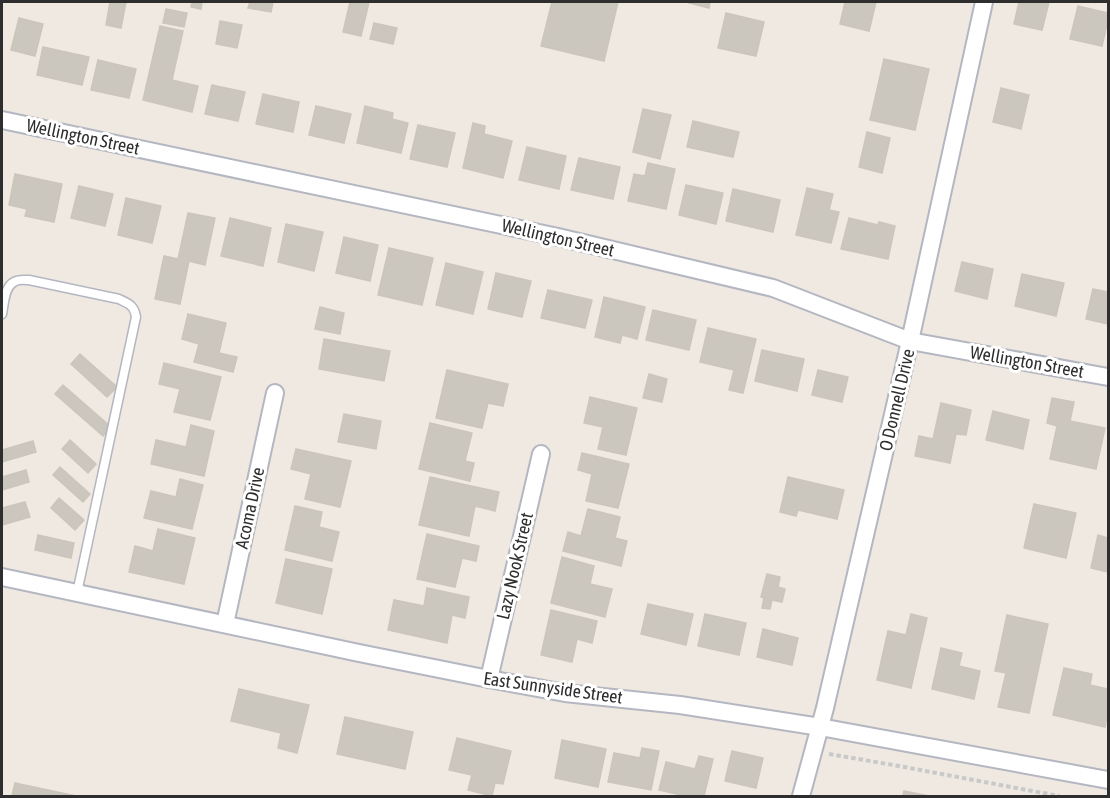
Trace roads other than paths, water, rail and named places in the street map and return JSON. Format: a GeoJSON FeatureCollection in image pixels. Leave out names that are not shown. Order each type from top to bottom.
{"type":"FeatureCollection","features":[{"type":"Feature","properties":{"kind":"street","name":"O Donnell Drive"},"geometry":{"type":"LineString","coordinates":[[801,796],[820,727],[910,341],[984,2]]}},
{"type":"Feature","properties":{"kind":"street","name":"Wellington Street"},"geometry":{"type":"LineString","coordinates":[[2,120],[558,237],[773,288],[910,341],[1108,377]]}},
{"type":"Feature","properties":{"kind":"street","name":"Acoma Drive"},"geometry":{"type":"LineString","coordinates":[[225,624],[274,393]]}},
{"type":"Feature","properties":{"kind":"street","name":"Lazy Nook Street"},"geometry":{"type":"LineString","coordinates":[[489,679],[542,454]]}},
{"type":"Feature","properties":{"kind":"street","name":"East Sunnyside Street"},"geometry":{"type":"LineString","coordinates":[[2,577],[359,653],[565,693],[680,705],[820,727],[1108,780]]}},
{"type":"Feature","properties":{"kind":"lane"},"geometry":{"type":"LineString","coordinates":[[2,314],[9,286],[20,280],[119,300],[130,304],[135,310],[136,317],[77,593]]}}]}
